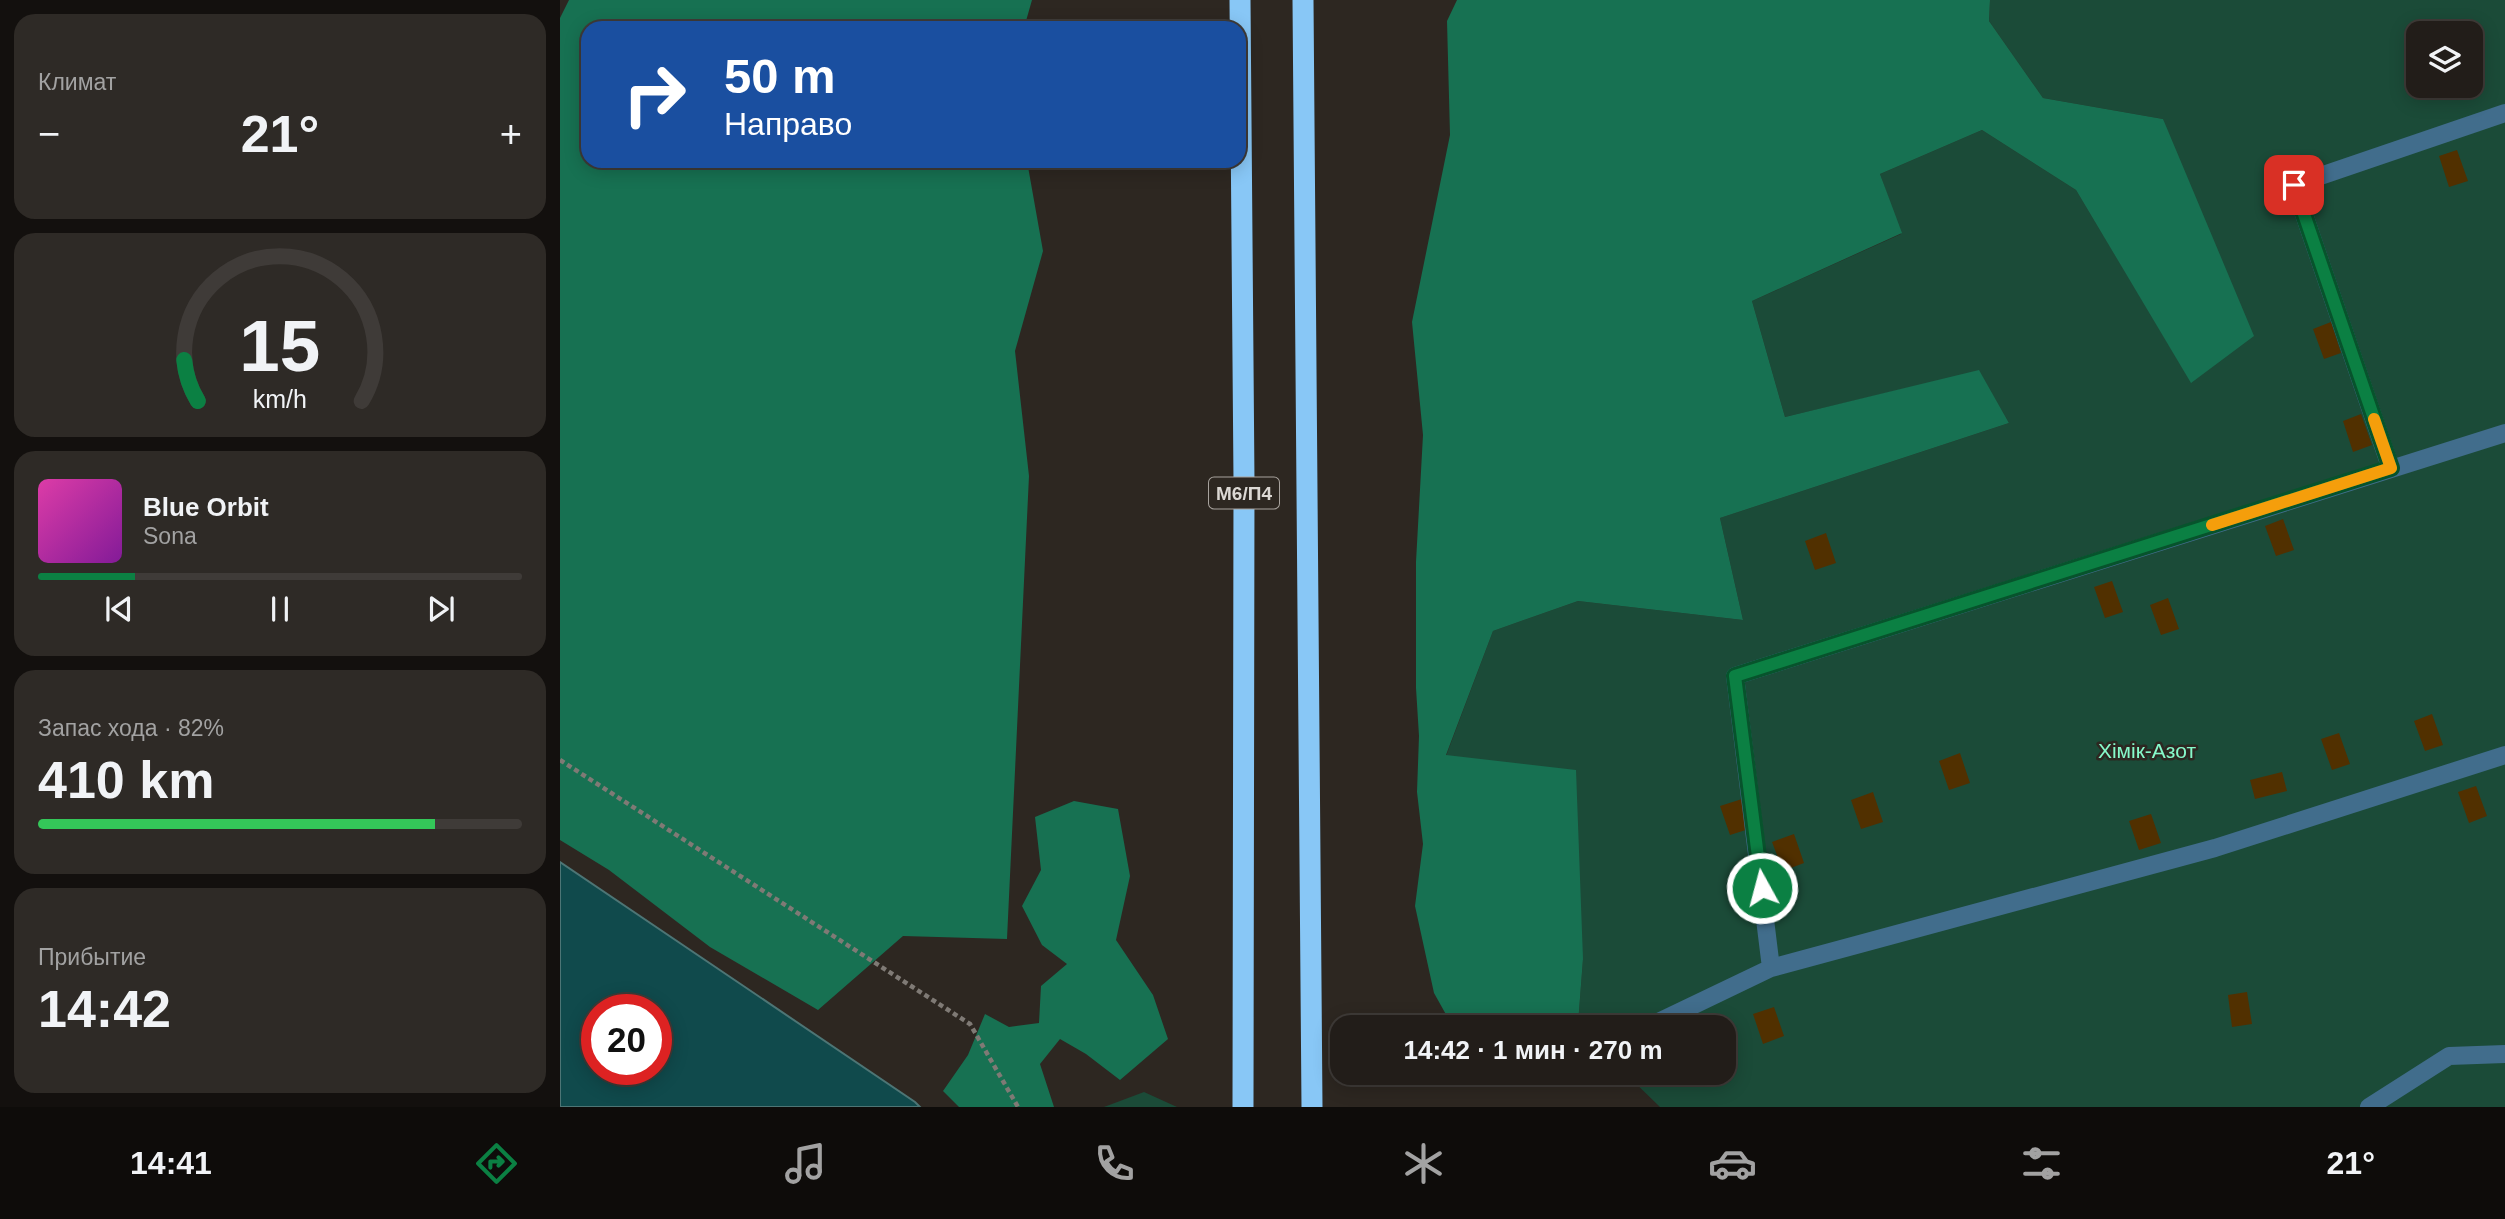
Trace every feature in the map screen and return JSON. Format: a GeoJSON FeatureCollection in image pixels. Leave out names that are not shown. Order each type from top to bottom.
{"type":"FeatureCollection","features":[{"type":"Feature","properties":{"kind":"highway","name":"М6/П4"},"geometry":{"type":"LineString","coordinates":[[1240,0],[1240,21]]}},
{"type":"Feature","properties":{"kind":"highway","name":"М6/П4"},"geometry":{"type":"LineString","coordinates":[[1303,0],[1312,1107]]}},
{"type":"Feature","properties":{"kind":"highway","name":"М6/П4"},"geometry":{"type":"LineString","coordinates":[[1241,168],[1243,1107]]}},
{"type":"Feature","properties":{"kind":"lane"},"geometry":{"type":"LineString","coordinates":[[2391,468],[2294,185],[2505,113]]}},
{"type":"Feature","properties":{"kind":"lane"},"geometry":{"type":"LineString","coordinates":[[1772,968],[1735,676],[2505,433]]}},
{"type":"Feature","properties":{"kind":"lane"},"geometry":{"type":"LineString","coordinates":[[1673,1015],[1772,968],[2215,848],[2505,755]]}},
{"type":"Feature","properties":{"kind":"lane"},"geometry":{"type":"LineString","coordinates":[[2369,1107],[2449,1055],[2505,1054]]}},
{"type":"Feature","properties":{"kind":"path"},"geometry":{"type":"LineString","coordinates":[[560,760],[970,1024],[1018,1107]]}},
{"type":"Feature","properties":{"kind":"green space"},"geometry":{"type":"Polygon","coordinates":[[[569,0],[1032,0],[1026,21],[581,21],[581,168],[1028,168],[1043,251],[1015,351],[1029,476],[1007,939],[903,936],[818,1010],[710,947],[609,870],[560,840],[560,18],[569,0]]]}},
{"type":"Feature","properties":{"kind":"green space"},"geometry":{"type":"Polygon","coordinates":[[[1457,0],[1990,0],[1989,21],[2043,98],[2163,119],[2254,336],[2191,383],[2076,190],[1982,130],[1880,174],[1902,233],[1752,301],[1785,417],[1979,370],[2009,423],[1720,518],[1743,620],[1578,601],[1493,631],[1446,755],[1576,770],[1583,959],[1579,1015],[1446,1015],[1434,993],[1415,906],[1423,844],[1417,792],[1419,736],[1416,688],[1416,562],[1423,435],[1412,322],[1450,135],[1447,21],[1457,0]]]}},
{"type":"Feature","properties":{"kind":"green space","name":"Хімік-Азот"},"geometry":{"type":"Polygon","coordinates":[[[1990,0],[2505,0],[2505,1107],[1660,1107],[1637,1085],[1736,1085],[1736,1015],[1579,1015],[1583,959],[1446,756],[1493,631],[1578,601],[1743,620],[1720,518],[2009,423],[1979,371],[1785,417],[1752,301],[1901,234],[1880,174],[1982,130],[2076,190],[2191,382],[2163,119],[2043,98],[1989,21],[1990,0]]]}},
{"type":"Feature","properties":{"kind":"green space"},"geometry":{"type":"Polygon","coordinates":[[[1074,801],[1118,809],[1130,876],[1116,940],[1153,995],[1168,1039],[1120,1080],[1086,1054],[1060,1039],[1040,1064],[1054,1107],[959,1107],[943,1091],[968,1055],[985,1014],[1009,1027],[1039,1023],[1041,986],[1067,964],[1042,945],[1022,906],[1041,870],[1035,817],[1074,801]]]}},
{"type":"Feature","properties":{"kind":"green space"},"geometry":{"type":"Polygon","coordinates":[[[1144,1092],[1177,1107],[1104,1107],[1144,1092]]]}},
{"type":"Feature","properties":{"kind":"water"},"geometry":{"type":"Polygon","coordinates":[[[560,862],[915,1102],[920,1107],[560,1107],[560,862]]]}},
{"type":"Feature","properties":{"kind":"building"},"geometry":{"type":"Polygon","coordinates":[[[2457,150],[2468,181],[2449,187],[2439,156],[2457,150]]]}},
{"type":"Feature","properties":{"kind":"building"},"geometry":{"type":"Polygon","coordinates":[[[2331,322],[2341,353],[2324,359],[2313,329],[2331,322]]]}},
{"type":"Feature","properties":{"kind":"building"},"geometry":{"type":"Polygon","coordinates":[[[2361,414],[2372,445],[2353,452],[2343,421],[2361,414]]]}},
{"type":"Feature","properties":{"kind":"building"},"geometry":{"type":"Polygon","coordinates":[[[2283,519],[2294,550],[2276,556],[2265,526],[2283,519]]]}},
{"type":"Feature","properties":{"kind":"building"},"geometry":{"type":"Polygon","coordinates":[[[1826,533],[1836,563],[1815,570],[1805,541],[1826,533]]]}},
{"type":"Feature","properties":{"kind":"building"},"geometry":{"type":"Polygon","coordinates":[[[2112,581],[2123,612],[2105,618],[2094,587],[2112,581]]]}},
{"type":"Feature","properties":{"kind":"building"},"geometry":{"type":"Polygon","coordinates":[[[2168,598],[2179,629],[2161,635],[2150,605],[2168,598]]]}},
{"type":"Feature","properties":{"kind":"building"},"geometry":{"type":"Polygon","coordinates":[[[2432,714],[2443,745],[2425,751],[2414,721],[2432,714]]]}},
{"type":"Feature","properties":{"kind":"building"},"geometry":{"type":"Polygon","coordinates":[[[2339,733],[2350,764],[2332,770],[2321,739],[2339,733]]]}},
{"type":"Feature","properties":{"kind":"building"},"geometry":{"type":"Polygon","coordinates":[[[1960,753],[1970,783],[1949,790],[1939,761],[1960,753]]]}},
{"type":"Feature","properties":{"kind":"building"},"geometry":{"type":"Polygon","coordinates":[[[2282,772],[2287,791],[2255,799],[2250,780],[2282,772]]]}},
{"type":"Feature","properties":{"kind":"building"},"geometry":{"type":"Polygon","coordinates":[[[2476,786],[2487,816],[2469,823],[2458,792],[2476,786]]]}},
{"type":"Feature","properties":{"kind":"building"},"geometry":{"type":"Polygon","coordinates":[[[1873,792],[1883,822],[1861,829],[1851,800],[1873,792]]]}},
{"type":"Feature","properties":{"kind":"building"},"geometry":{"type":"Polygon","coordinates":[[[1742,799],[1752,828],[1730,835],[1720,806],[1742,799]]]}},
{"type":"Feature","properties":{"kind":"building"},"geometry":{"type":"Polygon","coordinates":[[[2151,814],[2161,843],[2139,850],[2129,821],[2151,814]]]}},
{"type":"Feature","properties":{"kind":"building"},"geometry":{"type":"Polygon","coordinates":[[[1794,834],[1804,863],[1783,871],[1772,842],[1794,834]]]}},
{"type":"Feature","properties":{"kind":"building"},"geometry":{"type":"Polygon","coordinates":[[[2247,992],[2252,1024],[2232,1027],[2228,995],[2247,992]]]}},
{"type":"Feature","properties":{"kind":"building"},"geometry":{"type":"Polygon","coordinates":[[[1774,1007],[1784,1036],[1763,1044],[1753,1014],[1774,1007]]]}},
{"type":"Feature","properties":{"kind":"slow traffic"},"geometry":{"type":"LineString","coordinates":[[2212,525],[2391,468],[2374,419]]}},
{"type":"Feature","properties":{"kind":"route"},"geometry":{"type":"LineString","coordinates":[[1762,888],[1735,676],[2391,468],[2294,185]]}}]}
